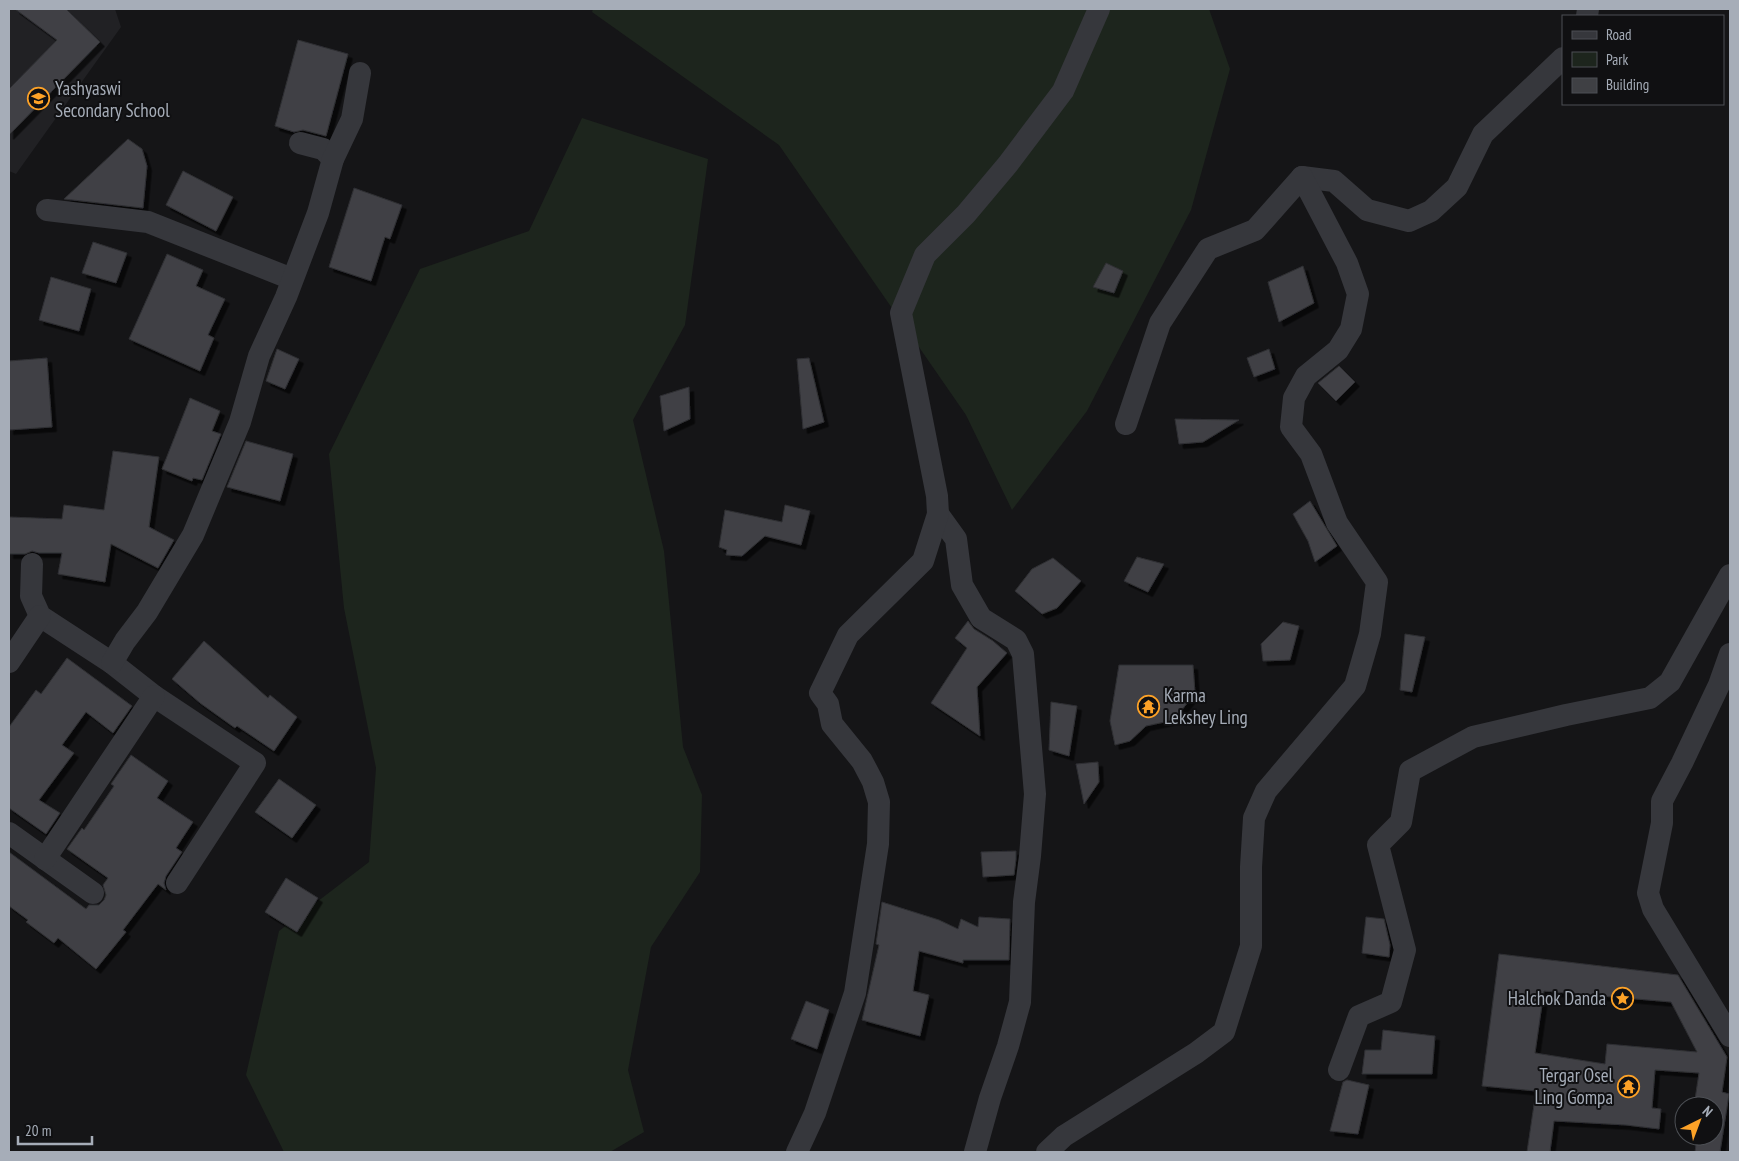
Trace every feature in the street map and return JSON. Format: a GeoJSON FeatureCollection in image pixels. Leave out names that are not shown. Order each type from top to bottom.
{"type":"FeatureCollection","features":[{"type":"Feature","properties":{"kind":"street"},"geometry":{"type":"LineString","coordinates":[[797,1152],[815,1113],[855,993],[878,844],[879,802],[873,782],[862,761],[832,724],[828,704],[820,693],[848,635],[923,560],[938,514],[937,496],[901,313],[925,255],[966,214],[1008,164],[1062,91],[1099,9]]}},
{"type":"Feature","properties":{"kind":"street"},"geometry":{"type":"LineString","coordinates":[[1302,177],[1334,181],[1367,210],[1409,221],[1431,211],[1457,188],[1483,134],[1562,59]]}},
{"type":"Feature","properties":{"kind":"street"},"geometry":{"type":"LineString","coordinates":[[112,663],[125,641],[147,612],[193,535],[240,422],[259,356],[286,297],[318,213],[333,159],[352,119],[360,73]]}},
{"type":"Feature","properties":{"kind":"street"},"geometry":{"type":"LineString","coordinates":[[300,143],[323,149],[333,159]]}},
{"type":"Feature","properties":{"kind":"street"},"geometry":{"type":"LineString","coordinates":[[1126,424],[1160,323],[1208,250],[1255,230],[1302,177]]}},
{"type":"Feature","properties":{"kind":"street"},"geometry":{"type":"LineString","coordinates":[[1047,1152],[1064,1136],[1196,1053],[1224,1032],[1251,946],[1251,868],[1254,818],[1266,791],[1355,686],[1370,634],[1377,582],[1337,523],[1310,454],[1291,427],[1294,398],[1306,376],[1338,350],[1351,329],[1358,294],[1347,263],[1302,177]]}},
{"type":"Feature","properties":{"kind":"street"},"geometry":{"type":"LineString","coordinates":[[47,210],[148,222],[292,280]]}},
{"type":"Feature","properties":{"kind":"street"},"geometry":{"type":"LineString","coordinates":[[938,514],[956,539],[962,585],[981,618],[1016,640],[1023,654],[1035,794],[1024,902],[1020,1002],[975,1152]]}},
{"type":"Feature","properties":{"kind":"street"},"geometry":{"type":"LineString","coordinates":[[32,564],[31,596],[40,616],[112,663],[154,696],[255,763],[177,883]]}},
{"type":"Feature","properties":{"kind":"street"},"geometry":{"type":"LineString","coordinates":[[1339,1070],[1359,1016],[1390,1002],[1405,950],[1378,845],[1400,822],[1410,771],[1473,737],[1650,698],[1670,682],[1730,575]]}},
{"type":"Feature","properties":{"kind":"street"},"geometry":{"type":"LineString","coordinates":[[9,662],[40,616]]}},
{"type":"Feature","properties":{"kind":"street"},"geometry":{"type":"LineString","coordinates":[[1730,654],[1719,685],[1662,801],[1662,824],[1648,893],[1653,909],[1730,1036]]}},
{"type":"Feature","properties":{"kind":"street"},"geometry":{"type":"LineString","coordinates":[[45,859],[154,696]]}},
{"type":"Feature","properties":{"kind":"street"},"geometry":{"type":"LineString","coordinates":[[9,833],[93,893]]}},
{"type":"Feature","properties":{"kind":"shaded area","name":"Yashyaswi Secondary School"},"geometry":{"type":"Polygon","coordinates":[[[9,9],[115,9],[121,27],[16,174],[9,171],[9,9]]]}},
{"type":"Feature","properties":{"kind":"green space"},"geometry":{"type":"Polygon","coordinates":[[[593,9],[1209,9],[1230,69],[1191,210],[1087,411],[1012,510],[966,415],[779,145],[592,12],[593,9]]]}},
{"type":"Feature","properties":{"kind":"green space"},"geometry":{"type":"Polygon","coordinates":[[[582,118],[708,159],[685,325],[633,420],[664,551],[683,747],[702,795],[700,872],[651,947],[628,1070],[644,1132],[610,1152],[284,1152],[246,1075],[279,931],[369,862],[376,768],[344,608],[329,454],[420,269],[529,231],[582,118]]]}},
{"type":"Feature","properties":{"kind":"building"},"geometry":{"type":"Polygon","coordinates":[[[15,9],[66,9],[100,42],[9,135],[9,89],[57,40],[15,9]]]}},
{"type":"Feature","properties":{"kind":"building"},"geometry":{"type":"Polygon","coordinates":[[[298,40],[348,54],[326,136],[303,130],[294,132],[275,126],[298,40]]]}},
{"type":"Feature","properties":{"kind":"building"},"geometry":{"type":"Polygon","coordinates":[[[128,139],[142,149],[147,166],[143,208],[64,199],[128,139]]]}},
{"type":"Feature","properties":{"kind":"building"},"geometry":{"type":"Polygon","coordinates":[[[183,171],[233,197],[216,231],[166,205],[183,171]]]}},
{"type":"Feature","properties":{"kind":"building"},"geometry":{"type":"Polygon","coordinates":[[[354,188],[402,205],[390,239],[385,237],[371,281],[329,267],[354,188]]]}},
{"type":"Feature","properties":{"kind":"building"},"geometry":{"type":"Polygon","coordinates":[[[93,242],[127,253],[116,283],[82,273],[93,242]]]}},
{"type":"Feature","properties":{"kind":"building"},"geometry":{"type":"Polygon","coordinates":[[[167,254],[203,270],[196,286],[225,299],[208,335],[214,338],[200,371],[129,339],[167,254]]]}},
{"type":"Feature","properties":{"kind":"building"},"geometry":{"type":"Polygon","coordinates":[[[1106,263],[1123,271],[1114,293],[1093,287],[1106,263]]]}},
{"type":"Feature","properties":{"kind":"building"},"geometry":{"type":"Polygon","coordinates":[[[1303,266],[1314,303],[1279,322],[1268,282],[1303,266]]]}},
{"type":"Feature","properties":{"kind":"building"},"geometry":{"type":"Polygon","coordinates":[[[51,277],[91,289],[79,331],[39,320],[51,277]]]}},
{"type":"Feature","properties":{"kind":"building"},"geometry":{"type":"Polygon","coordinates":[[[277,349],[299,359],[285,389],[266,381],[277,349]]]}},
{"type":"Feature","properties":{"kind":"building"},"geometry":{"type":"Polygon","coordinates":[[[1269,349],[1275,369],[1254,377],[1247,358],[1269,349]]]}},
{"type":"Feature","properties":{"kind":"building"},"geometry":{"type":"Polygon","coordinates":[[[47,358],[52,427],[9,430],[9,361],[47,358]]]}},
{"type":"Feature","properties":{"kind":"building"},"geometry":{"type":"Polygon","coordinates":[[[809,358],[824,422],[803,429],[797,359],[809,358]]]}},
{"type":"Feature","properties":{"kind":"building"},"geometry":{"type":"Polygon","coordinates":[[[1339,366],[1355,382],[1336,401],[1318,383],[1339,366]]]}},
{"type":"Feature","properties":{"kind":"building"},"geometry":{"type":"Polygon","coordinates":[[[689,387],[690,419],[664,431],[660,396],[689,387]]]}},
{"type":"Feature","properties":{"kind":"building"},"geometry":{"type":"Polygon","coordinates":[[[190,398],[220,411],[212,431],[221,434],[202,480],[193,478],[192,481],[162,469],[190,398]]]}},
{"type":"Feature","properties":{"kind":"building"},"geometry":{"type":"Polygon","coordinates":[[[1175,419],[1239,420],[1203,442],[1179,444],[1175,419]]]}},
{"type":"Feature","properties":{"kind":"building"},"geometry":{"type":"Polygon","coordinates":[[[246,441],[293,454],[280,501],[227,487],[246,441]]]}},
{"type":"Feature","properties":{"kind":"building"},"geometry":{"type":"Polygon","coordinates":[[[113,451],[159,457],[149,527],[174,540],[158,568],[111,544],[105,582],[58,574],[62,553],[39,553],[32,551],[25,554],[9,554],[9,517],[62,519],[64,505],[104,510],[113,451]]]}},
{"type":"Feature","properties":{"kind":"building"},"geometry":{"type":"Polygon","coordinates":[[[1310,501],[1337,546],[1315,562],[1308,541],[1293,514],[1310,501]]]}},
{"type":"Feature","properties":{"kind":"building"},"geometry":{"type":"Polygon","coordinates":[[[785,505],[810,511],[801,545],[765,536],[742,556],[726,555],[727,550],[719,547],[725,510],[782,522],[785,505]]]}},
{"type":"Feature","properties":{"kind":"building"},"geometry":{"type":"Polygon","coordinates":[[[1137,557],[1164,564],[1148,592],[1124,581],[1137,557]]]}},
{"type":"Feature","properties":{"kind":"building"},"geometry":{"type":"Polygon","coordinates":[[[1053,558],[1081,581],[1057,608],[1042,614],[1015,591],[1032,569],[1053,558]]]}},
{"type":"Feature","properties":{"kind":"building"},"geometry":{"type":"Polygon","coordinates":[[[968,621],[974,629],[1007,653],[977,687],[980,736],[931,703],[967,648],[955,638],[968,621]]]}},
{"type":"Feature","properties":{"kind":"building"},"geometry":{"type":"Polygon","coordinates":[[[1283,622],[1299,626],[1290,660],[1263,661],[1261,644],[1283,622]]]}},
{"type":"Feature","properties":{"kind":"building"},"geometry":{"type":"Polygon","coordinates":[[[1405,634],[1425,637],[1412,692],[1400,690],[1405,634]]]}},
{"type":"Feature","properties":{"kind":"building"},"geometry":{"type":"Polygon","coordinates":[[[204,641],[268,698],[270,695],[297,717],[274,751],[237,726],[235,728],[200,703],[172,679],[204,641]]]}},
{"type":"Feature","properties":{"kind":"building"},"geometry":{"type":"Polygon","coordinates":[[[67,658],[132,706],[113,733],[86,712],[62,745],[74,753],[39,800],[60,813],[46,834],[9,808],[9,727],[36,690],[41,694],[67,658]]]}},
{"type":"Feature","properties":{"kind":"building","name":"Karma Lekshey Ling"},"geometry":{"type":"Polygon","coordinates":[[[1119,665],[1193,665],[1195,693],[1174,720],[1146,726],[1130,741],[1115,745],[1110,721],[1119,665]]]}},
{"type":"Feature","properties":{"kind":"building"},"geometry":{"type":"Polygon","coordinates":[[[1051,702],[1077,706],[1069,756],[1049,750],[1051,702]]]}},
{"type":"Feature","properties":{"kind":"building"},"geometry":{"type":"Polygon","coordinates":[[[131,755],[168,781],[157,798],[193,822],[176,848],[182,852],[166,876],[164,883],[166,890],[158,884],[123,930],[126,932],[96,969],[58,938],[54,943],[26,922],[28,920],[9,906],[9,852],[86,909],[89,905],[99,905],[106,895],[103,885],[108,878],[67,849],[82,828],[84,830],[114,786],[111,784],[131,755]]]}},
{"type":"Feature","properties":{"kind":"building"},"geometry":{"type":"Polygon","coordinates":[[[1098,762],[1099,782],[1084,804],[1076,764],[1098,762]]]}},
{"type":"Feature","properties":{"kind":"building"},"geometry":{"type":"Polygon","coordinates":[[[279,779],[316,805],[292,838],[255,812],[279,779]]]}},
{"type":"Feature","properties":{"kind":"building"},"geometry":{"type":"Polygon","coordinates":[[[1016,851],[1014,875],[983,877],[981,852],[1016,851]]]}},
{"type":"Feature","properties":{"kind":"building"},"geometry":{"type":"Polygon","coordinates":[[[286,878],[318,898],[297,932],[265,912],[286,878]]]}},
{"type":"Feature","properties":{"kind":"building"},"geometry":{"type":"Polygon","coordinates":[[[882,902],[939,920],[958,929],[961,919],[978,927],[979,917],[1010,919],[1009,960],[963,960],[963,963],[919,951],[913,991],[929,995],[920,1036],[862,1020],[879,945],[876,944],[882,902]]]}},
{"type":"Feature","properties":{"kind":"building"},"geometry":{"type":"Polygon","coordinates":[[[1366,917],[1384,919],[1390,945],[1389,957],[1362,953],[1366,917]]]}},
{"type":"Feature","properties":{"kind":"building"},"geometry":{"type":"Polygon","coordinates":[[[1499,954],[1678,975],[1727,1057],[1722,1092],[1729,1094],[1724,1126],[1724,1096],[1696,1096],[1699,1073],[1655,1070],[1652,1108],[1661,1109],[1659,1129],[1554,1121],[1550,1152],[1527,1152],[1536,1091],[1482,1086],[1499,954]],[[1544,991],[1535,1053],[1605,1064],[1607,1044],[1697,1052],[1671,1002],[1544,991]]]}},
{"type":"Feature","properties":{"kind":"building"},"geometry":{"type":"Polygon","coordinates":[[[806,1001],[829,1010],[817,1049],[791,1039],[806,1001]]]}},
{"type":"Feature","properties":{"kind":"building"},"geometry":{"type":"Polygon","coordinates":[[[1383,1030],[1435,1036],[1432,1074],[1362,1074],[1365,1050],[1381,1050],[1383,1030]]]}},
{"type":"Feature","properties":{"kind":"building"},"geometry":{"type":"Polygon","coordinates":[[[1347,1080],[1369,1085],[1358,1134],[1330,1131],[1343,1082],[1347,1080]]]}},
{"type":"Feature","properties":{"kind":"building"},"geometry":{"type":"Polygon","coordinates":[[[1696,1146],[1721,1146],[1720,1152],[1695,1152],[1696,1146]]]}},
{"type":"Feature","properties":{"kind":"place","name":"Yashyaswi Secondary School"},"geometry":{"type":"Point","coordinates":[39,99]}},
{"type":"Feature","properties":{"kind":"place","name":"Karma Lekshey Ling"},"geometry":{"type":"Point","coordinates":[1148,706]}},
{"type":"Feature","properties":{"kind":"place","name":"Halchok Danda"},"geometry":{"type":"Point","coordinates":[1622,998]}},
{"type":"Feature","properties":{"kind":"place","name":"Tergar Osel Ling Gompa"},"geometry":{"type":"Point","coordinates":[1629,1086]}}]}
